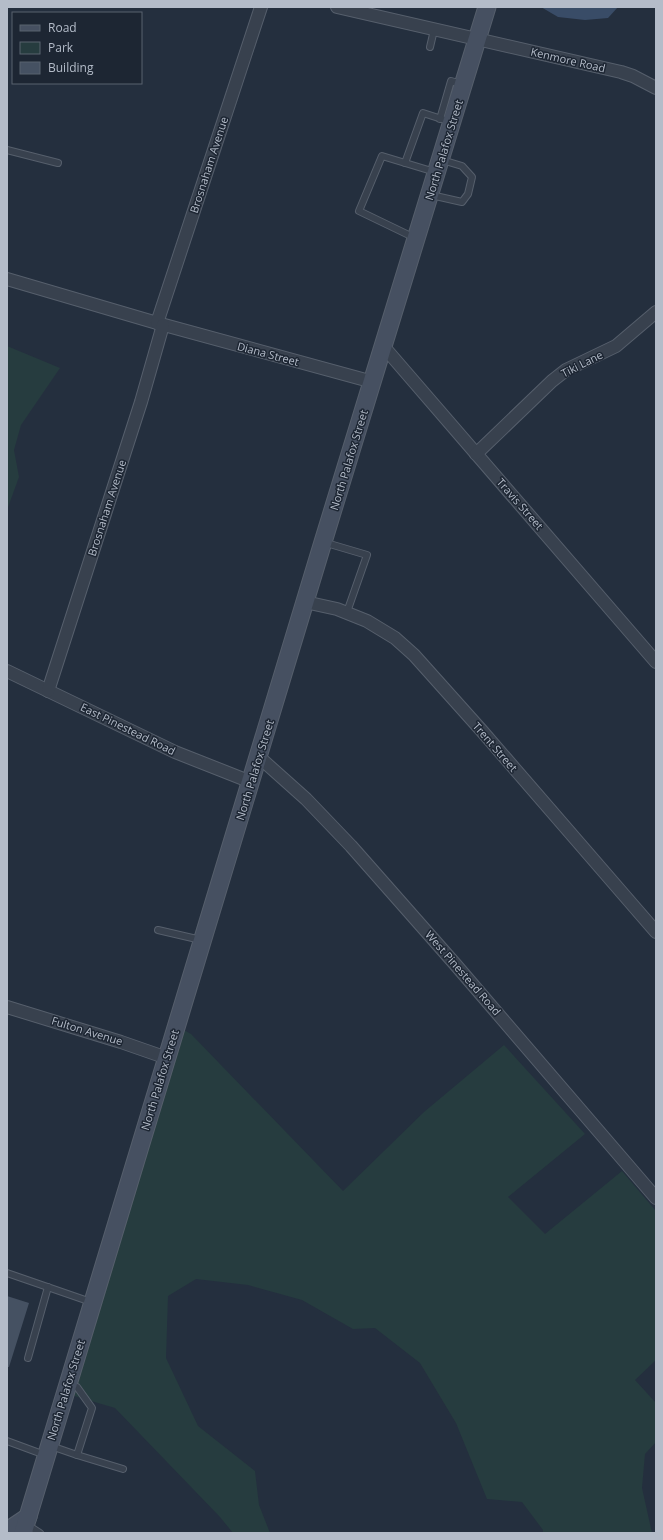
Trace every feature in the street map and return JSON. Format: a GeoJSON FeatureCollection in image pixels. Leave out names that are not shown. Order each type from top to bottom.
{"type":"FeatureCollection","features":[{"type":"Feature","properties":{"kind":"main road","name":"North Palafox Street"},"geometry":{"type":"LineString","coordinates":[[26,1525],[323,542],[439,166],[446,121],[463,85],[487,7]]}},
{"type":"Feature","properties":{"kind":"main road"},"geometry":{"type":"LineString","coordinates":[[7,1531],[26,1525]]}},
{"type":"Feature","properties":{"kind":"street","name":"Brosnaham Avenue"},"geometry":{"type":"LineString","coordinates":[[48,691],[141,402],[160,324],[261,7]]}},
{"type":"Feature","properties":{"kind":"street","name":"Kenmore Road"},"geometry":{"type":"LineString","coordinates":[[337,7],[621,72],[633,76],[656,88]]}},
{"type":"Feature","properties":{"kind":"street","name":"Diana Street"},"geometry":{"type":"LineString","coordinates":[[7,279],[160,324],[373,382]]}},
{"type":"Feature","properties":{"kind":"street","name":"Tiki Lane"},"geometry":{"type":"LineString","coordinates":[[476,454],[552,381],[566,370],[616,346],[656,312]]}},
{"type":"Feature","properties":{"kind":"street","name":"Travis Street"},"geometry":{"type":"LineString","coordinates":[[384,347],[656,662]]}},
{"type":"Feature","properties":{"kind":"street","name":"Trent Street"},"geometry":{"type":"LineString","coordinates":[[306,602],[347,612],[381,629],[414,655],[482,731],[656,932]]}},
{"type":"Feature","properties":{"kind":"street","name":"East Pinestead Road"},"geometry":{"type":"LineString","coordinates":[[7,670],[175,752],[251,782]]}},
{"type":"Feature","properties":{"kind":"street","name":"West Pinestead Road"},"geometry":{"type":"LineString","coordinates":[[259,757],[306,799],[351,846],[470,981],[656,1198]]}},
{"type":"Feature","properties":{"kind":"street","name":"Fulton Avenue"},"geometry":{"type":"LineString","coordinates":[[8,1009],[121,1042],[167,1058]]}},
{"type":"Feature","properties":{"kind":"lane"},"geometry":{"type":"LineString","coordinates":[[430,46],[434,30]]}},
{"type":"Feature","properties":{"kind":"lane"},"geometry":{"type":"LineString","coordinates":[[405,163],[423,113],[446,121]]}},
{"type":"Feature","properties":{"kind":"lane"},"geometry":{"type":"LineString","coordinates":[[7,150],[58,163]]}},
{"type":"Feature","properties":{"kind":"lane"},"geometry":{"type":"LineString","coordinates":[[417,238],[359,211],[382,156],[405,163],[439,166],[462,166],[472,177],[468,194],[462,202],[430,195]]}},
{"type":"Feature","properties":{"kind":"lane"},"geometry":{"type":"LineString","coordinates":[[323,542],[367,555],[347,612]]}},
{"type":"Feature","properties":{"kind":"lane"},"geometry":{"type":"LineString","coordinates":[[158,930],[203,940]]}},
{"type":"Feature","properties":{"kind":"lane"},"geometry":{"type":"LineString","coordinates":[[7,1273],[93,1303]]}},
{"type":"Feature","properties":{"kind":"lane"},"geometry":{"type":"LineString","coordinates":[[28,1358],[48,1287]]}},
{"type":"Feature","properties":{"kind":"lane"},"geometry":{"type":"LineString","coordinates":[[68,1385],[77,1387],[92,1408],[77,1455]]}},
{"type":"Feature","properties":{"kind":"lane"},"geometry":{"type":"LineString","coordinates":[[7,1441],[48,1451],[77,1455],[123,1470]]}},
{"type":"Feature","properties":{"kind":"lane"},"geometry":{"type":"LineString","coordinates":[[26,1525],[40,1533]]}},
{"type":"Feature","properties":{"kind":"green space"},"geometry":{"type":"Polygon","coordinates":[[[7,346],[60,368],[21,425],[14,450],[19,477],[7,510],[7,346]]]}},
{"type":"Feature","properties":{"kind":"green space"},"geometry":{"type":"Polygon","coordinates":[[[182,1029],[191,1034],[343,1191],[424,1112],[504,1045],[585,1134],[508,1197],[545,1234],[622,1171],[656,1211],[656,1360],[635,1380],[656,1403],[656,1442],[645,1454],[642,1488],[652,1533],[543,1533],[543,1530],[522,1502],[487,1499],[456,1423],[420,1363],[375,1328],[353,1329],[302,1300],[248,1285],[196,1279],[168,1296],[166,1358],[198,1426],[255,1471],[259,1505],[270,1533],[233,1533],[220,1517],[115,1408],[71,1395],[182,1029]]]}},
{"type":"Feature","properties":{"kind":"water"},"geometry":{"type":"Polygon","coordinates":[[[541,7],[618,7],[608,18],[585,20],[558,17],[541,7]]]}},
{"type":"Feature","properties":{"kind":"building"},"geometry":{"type":"Polygon","coordinates":[[[7,1296],[29,1303],[9,1367],[7,1367],[7,1296]]]}}]}
